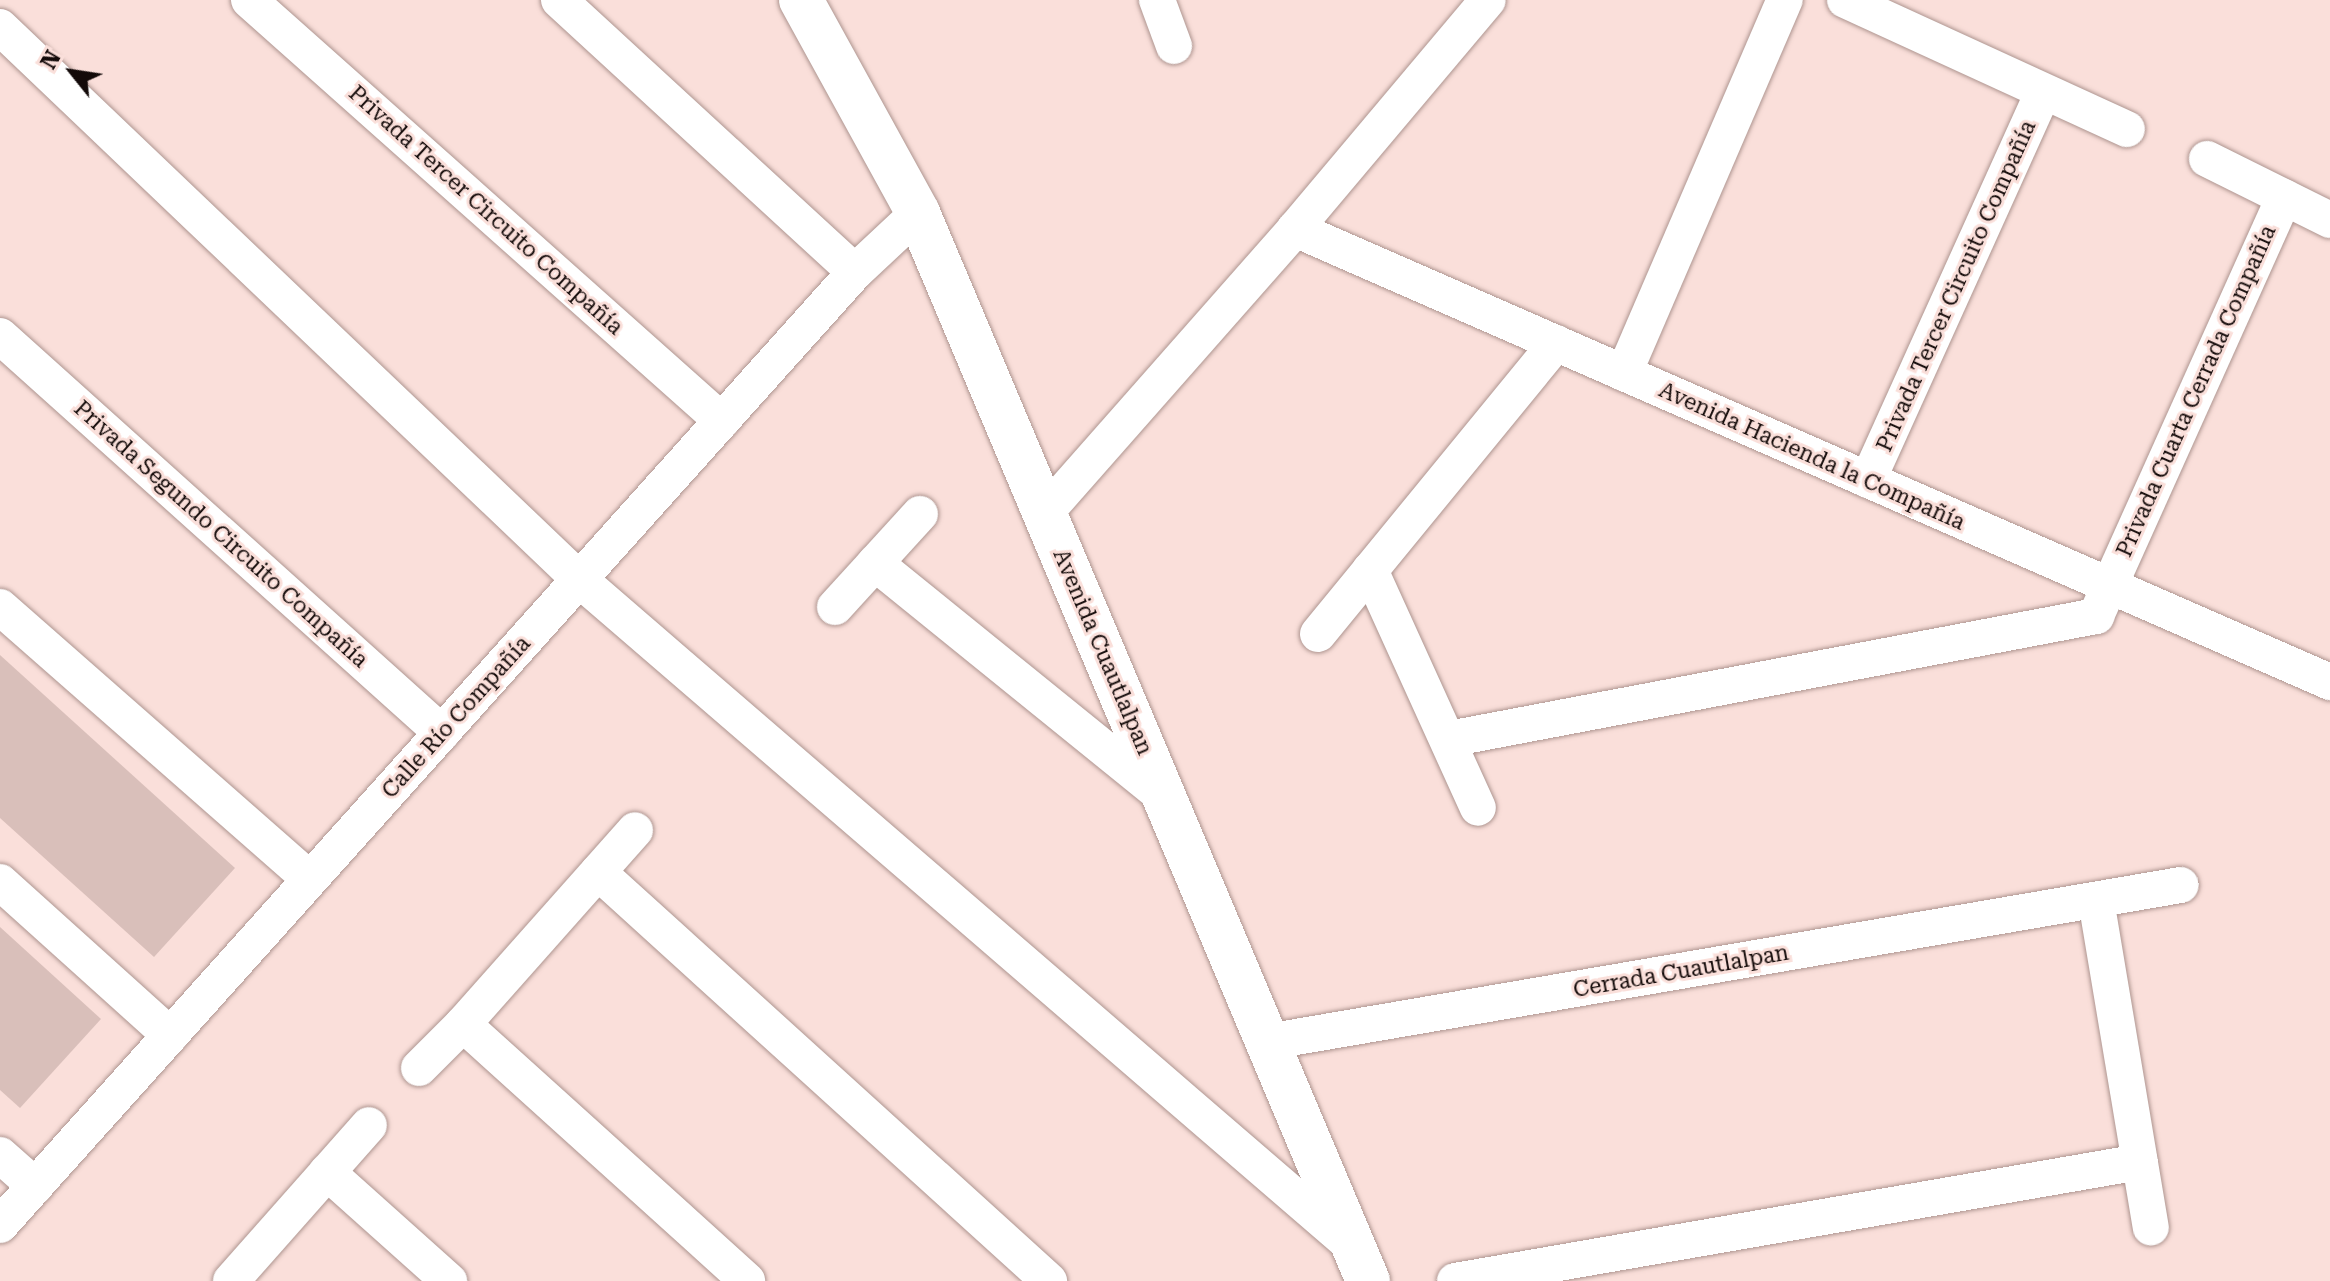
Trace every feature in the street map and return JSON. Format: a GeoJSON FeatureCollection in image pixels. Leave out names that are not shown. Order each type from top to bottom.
{"type":"FeatureCollection","features":[{"type":"Feature","properties":{"kind":"street","name":"Privada Tercer Circuito Compañía"},"geometry":{"type":"LineString","coordinates":[[249,0],[722,421]]}},
{"type":"Feature","properties":{"kind":"street"},"geometry":{"type":"LineString","coordinates":[[559,0],[855,272]]}},
{"type":"Feature","properties":{"kind":"street"},"geometry":{"type":"LineString","coordinates":[[1157,0],[1174,46]]}},
{"type":"Feature","properties":{"kind":"street"},"geometry":{"type":"LineString","coordinates":[[1044,514],[1295,229],[1488,0]]}},
{"type":"Feature","properties":{"kind":"street"},"geometry":{"type":"LineString","coordinates":[[1624,373],[1785,0]]}},
{"type":"Feature","properties":{"kind":"street","name":"Privada Tercer Circuito Compañía"},"geometry":{"type":"LineString","coordinates":[[1845,0],[2127,129]]}},
{"type":"Feature","properties":{"kind":"street","name":"Avenida Cuautlalpan"},"geometry":{"type":"LineString","coordinates":[[811,11],[918,213],[1360,1263]]}},
{"type":"Feature","properties":{"kind":"street"},"geometry":{"type":"LineString","coordinates":[[0,27],[580,580],[1360,1263]]}},
{"type":"Feature","properties":{"kind":"street","name":"Privada Tercer Circuito Compañía"},"geometry":{"type":"LineString","coordinates":[[1868,480],[2043,92]]}},
{"type":"Feature","properties":{"kind":"street","name":"Privada Cuarta Cerrada Compañía"},"geometry":{"type":"LineString","coordinates":[[2207,159],[2330,220]]}},
{"type":"Feature","properties":{"kind":"street","name":"Privada Cuarta Cerrada Compañía"},"geometry":{"type":"LineString","coordinates":[[1449,739],[2096,616],[2284,197]]}},
{"type":"Feature","properties":{"kind":"street","name":"Calle Río Compañía"},"geometry":{"type":"LineString","coordinates":[[0,1225],[855,272],[918,213]]}},
{"type":"Feature","properties":{"kind":"street","name":"Avenida Hacienda la Compañía"},"geometry":{"type":"LineString","coordinates":[[1295,229],[2330,682]]}},
{"type":"Feature","properties":{"kind":"street","name":"Privada Segundo Circuito Compañía"},"geometry":{"type":"LineString","coordinates":[[0,336],[442,733]]}},
{"type":"Feature","properties":{"kind":"street"},"geometry":{"type":"LineString","coordinates":[[1318,634],[1556,343]]}},
{"type":"Feature","properties":{"kind":"street"},"geometry":{"type":"LineString","coordinates":[[835,607],[920,514]]}},
{"type":"Feature","properties":{"kind":"street"},"geometry":{"type":"LineString","coordinates":[[875,563],[1164,797]]}},
{"type":"Feature","properties":{"kind":"street"},"geometry":{"type":"LineString","coordinates":[[1370,570],[1478,808]]}},
{"type":"Feature","properties":{"kind":"street"},"geometry":{"type":"LineString","coordinates":[[0,607],[310,879]]}},
{"type":"Feature","properties":{"kind":"street"},"geometry":{"type":"LineString","coordinates":[[419,1068],[463,1024],[635,830]]}},
{"type":"Feature","properties":{"kind":"street"},"geometry":{"type":"LineString","coordinates":[[598,872],[1049,1281]]}},
{"type":"Feature","properties":{"kind":"street"},"geometry":{"type":"LineString","coordinates":[[0,882],[170,1035]]}},
{"type":"Feature","properties":{"kind":"street","name":"Cerrada Cuautlalpan"},"geometry":{"type":"LineString","coordinates":[[1267,1042],[2181,885]]}},
{"type":"Feature","properties":{"kind":"street"},"geometry":{"type":"LineString","coordinates":[[2096,900],[2151,1227]]}},
{"type":"Feature","properties":{"kind":"street"},"geometry":{"type":"LineString","coordinates":[[463,1024],[747,1281]]}},
{"type":"Feature","properties":{"kind":"street"},"geometry":{"type":"LineString","coordinates":[[231,1281],[369,1125]]}},
{"type":"Feature","properties":{"kind":"street"},"geometry":{"type":"LineString","coordinates":[[0,1155],[35,1186]]}},
{"type":"Feature","properties":{"kind":"street"},"geometry":{"type":"LineString","coordinates":[[1455,1281],[2140,1162]]}},
{"type":"Feature","properties":{"kind":"street"},"geometry":{"type":"LineString","coordinates":[[327,1172],[449,1281]]}},
{"type":"Feature","properties":{"kind":"building"},"geometry":{"type":"Polygon","coordinates":[[[0,655],[235,868],[154,957],[0,818],[0,655]]]}},
{"type":"Feature","properties":{"kind":"building"},"geometry":{"type":"Polygon","coordinates":[[[0,927],[101,1019],[20,1108],[0,1090],[0,927]]]}}]}
